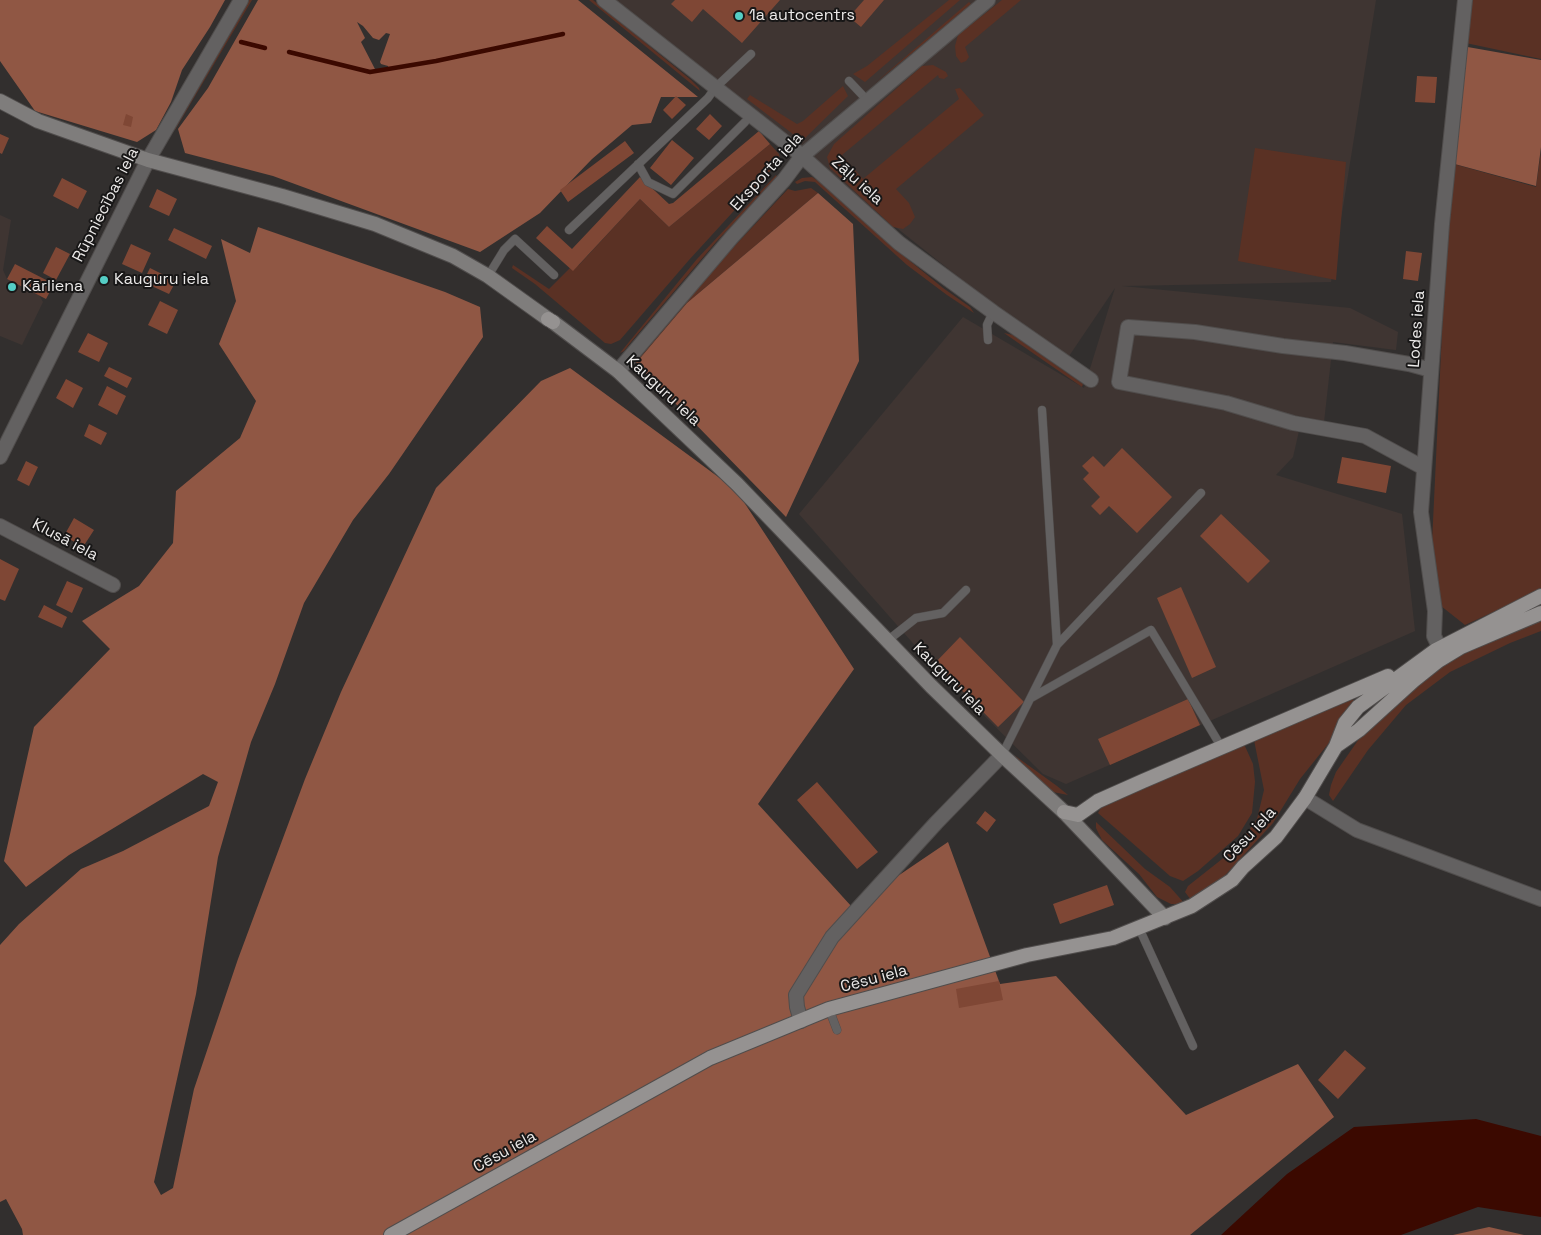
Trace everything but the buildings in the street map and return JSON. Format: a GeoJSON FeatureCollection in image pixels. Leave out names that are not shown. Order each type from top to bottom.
{"type":"FeatureCollection","features":[{"type":"Feature","properties":{"kind":"main road","name":"Kauguru iela"},"geometry":{"type":"LineString","coordinates":[[0,101],[38,120],[148,160],[282,196],[375,224],[452,256],[488,276],[618,371],[737,484],[887,641],[1002,755],[1064,812],[1165,918]]}},
{"type":"Feature","properties":{"kind":"main road","name":"Cēsu iela"},"geometry":{"type":"LineString","coordinates":[[391,1235],[710,1058],[801,1020],[829,1009],[1027,955],[1113,938],[1192,906],[1232,880],[1243,867],[1276,837],[1305,798],[1336,746],[1345,723],[1358,707],[1414,665],[1442,653],[1541,596]]}},
{"type":"Feature","properties":{"kind":"main road","name":"Cēsu iela"},"geometry":{"type":"LineString","coordinates":[[1336,746],[1359,730],[1442,653],[1462,648],[1541,613]]}},
{"type":"Feature","properties":{"kind":"main road"},"geometry":{"type":"LineString","coordinates":[[1064,812],[1078,815],[1098,801],[1414,665]]}},
{"type":"Feature","properties":{"kind":"street","name":"Rūpniecības iela"},"geometry":{"type":"LineString","coordinates":[[0,457],[148,160],[240,0]]}},
{"type":"Feature","properties":{"kind":"street","name":"Zāļu iela"},"geometry":{"type":"LineString","coordinates":[[604,0],[802,156],[899,242],[993,312],[1091,380]]}},
{"type":"Feature","properties":{"kind":"street","name":"Eksporta iela"},"geometry":{"type":"LineString","coordinates":[[618,371],[732,237],[784,180],[802,156],[988,0]]}},
{"type":"Feature","properties":{"kind":"street","name":"Lodes iela"},"geometry":{"type":"LineString","coordinates":[[1442,653],[1434,636],[1435,611],[1421,512],[1442,224],[1465,0]]}},
{"type":"Feature","properties":{"kind":"street"},"geometry":{"type":"LineString","coordinates":[[1424,468],[1365,436],[1293,423],[1226,403],[1120,382],[1128,327],[1195,332],[1283,346],[1345,353],[1432,370]]}},
{"type":"Feature","properties":{"kind":"street","name":"Klusā iela"},"geometry":{"type":"LineString","coordinates":[[0,526],[113,586]]}},
{"type":"Feature","properties":{"kind":"street"},"geometry":{"type":"LineString","coordinates":[[801,1020],[796,995],[832,937],[1002,755]]}},
{"type":"Feature","properties":{"kind":"street"},"geometry":{"type":"LineString","coordinates":[[1305,798],[1357,830],[1541,899]]}},
{"type":"Feature","properties":{"kind":"lane"},"geometry":{"type":"LineString","coordinates":[[568,230],[708,98],[715,88],[751,54]]}},
{"type":"Feature","properties":{"kind":"lane"},"geometry":{"type":"LineString","coordinates":[[849,81],[867,100]]}},
{"type":"Feature","properties":{"kind":"lane"},"geometry":{"type":"LineString","coordinates":[[638,164],[648,182],[673,194],[745,122]]}},
{"type":"Feature","properties":{"kind":"lane"},"geometry":{"type":"LineString","coordinates":[[488,276],[504,250],[515,239],[554,275]]}},
{"type":"Feature","properties":{"kind":"lane"},"geometry":{"type":"LineString","coordinates":[[988,340],[987,325],[993,312]]}},
{"type":"Feature","properties":{"kind":"lane"},"geometry":{"type":"LineString","coordinates":[[1042,410],[1057,645]]}},
{"type":"Feature","properties":{"kind":"lane"},"geometry":{"type":"LineString","coordinates":[[1002,755],[1057,645],[1202,493]]}},
{"type":"Feature","properties":{"kind":"lane"},"geometry":{"type":"LineString","coordinates":[[887,641],[916,618],[943,613],[966,590]]}},
{"type":"Feature","properties":{"kind":"lane"},"geometry":{"type":"LineString","coordinates":[[1031,698],[1151,630],[1222,748]]}},
{"type":"Feature","properties":{"kind":"lane"},"geometry":{"type":"LineString","coordinates":[[1138,928],[1193,1046]]}},
{"type":"Feature","properties":{"kind":"lane"},"geometry":{"type":"LineString","coordinates":[[829,1009],[837,1030]]}},
{"type":"Feature","properties":{"kind":"shaded area"},"geometry":{"type":"Polygon","coordinates":[[[0,0],[225,0],[182,70],[171,102],[156,130],[137,142],[35,111],[0,61],[0,0]]]}},
{"type":"Feature","properties":{"kind":"shaded area"},"geometry":{"type":"Polygon","coordinates":[[[249,0],[252,0],[175,130],[172,130],[249,0]]]}},
{"type":"Feature","properties":{"kind":"shaded area"},"geometry":{"type":"Polygon","coordinates":[[[258,0],[578,0],[698,97],[661,97],[651,123],[632,125],[592,159],[540,213],[480,252],[273,176],[185,153],[178,129],[208,88],[258,0]],[[357,22],[365,38],[361,42],[376,71],[389,70],[388,66],[380,62],[390,34],[386,33],[379,40],[373,38],[357,22]]]}},
{"type":"Feature","properties":{"kind":"shaded area"},"geometry":{"type":"Polygon","coordinates":[[[589,0],[593,0],[691,80],[700,91],[589,0]]]}},
{"type":"Feature","properties":{"kind":"shaded area"},"geometry":{"type":"Polygon","coordinates":[[[611,0],[1376,0],[1331,282],[1122,286],[1350,308],[1398,332],[1396,350],[1333,342],[1324,422],[1302,418],[1293,457],[1276,475],[1402,514],[1415,631],[1066,784],[1043,774],[926,658],[799,514],[963,317],[1084,388],[1115,288],[1065,362],[611,0]]]}},
{"type":"Feature","properties":{"kind":"shaded area"},"geometry":{"type":"Polygon","coordinates":[[[949,0],[960,0],[865,82],[853,74],[867,66],[949,0]]]}},
{"type":"Feature","properties":{"kind":"shaded area"},"geometry":{"type":"Polygon","coordinates":[[[1002,0],[1021,0],[965,47],[969,57],[961,63],[956,56],[955,46],[958,35],[1002,0]]]}},
{"type":"Feature","properties":{"kind":"shaded area"},"geometry":{"type":"Polygon","coordinates":[[[1465,0],[1541,0],[1541,59],[1461,42],[1465,0]]]}},
{"type":"Feature","properties":{"kind":"shaded area"},"geometry":{"type":"Polygon","coordinates":[[[969,2],[972,5],[875,83],[969,2]]]}},
{"type":"Feature","properties":{"kind":"shaded area"},"geometry":{"type":"Polygon","coordinates":[[[1462,46],[1541,60],[1541,147],[1536,186],[1451,163],[1462,46]]]}},
{"type":"Feature","properties":{"kind":"shaded area"},"geometry":{"type":"Polygon","coordinates":[[[933,65],[946,72],[948,76],[944,79],[939,78],[938,75],[842,155],[863,179],[959,99],[955,89],[960,88],[984,115],[896,189],[909,203],[915,217],[903,229],[893,227],[830,168],[827,157],[834,144],[922,66],[933,65]]]}},
{"type":"Feature","properties":{"kind":"shaded area"},"geometry":{"type":"Polygon","coordinates":[[[843,86],[848,96],[802,141],[747,99],[750,95],[797,124],[803,121],[843,86]]]}},
{"type":"Feature","properties":{"kind":"shaded area"},"geometry":{"type":"Polygon","coordinates":[[[770,144],[779,154],[780,159],[774,167],[689,260],[620,340],[611,344],[605,343],[535,284],[512,268],[513,265],[549,289],[570,268],[579,265],[640,199],[669,227],[770,144]]]}},
{"type":"Feature","properties":{"kind":"shaded area"},"geometry":{"type":"Polygon","coordinates":[[[1255,148],[1346,162],[1336,280],[1238,261],[1255,148]]]}},
{"type":"Feature","properties":{"kind":"shaded area"},"geometry":{"type":"Polygon","coordinates":[[[1541,151],[1541,590],[1465,625],[1441,606],[1432,543],[1450,163],[1536,187],[1541,151]]]}},
{"type":"Feature","properties":{"kind":"shaded area"},"geometry":{"type":"Polygon","coordinates":[[[776,175],[778,178],[716,242],[624,351],[620,353],[697,259],[776,175]]]}},
{"type":"Feature","properties":{"kind":"shaded area"},"geometry":{"type":"Polygon","coordinates":[[[812,177],[826,186],[894,248],[943,288],[970,307],[974,313],[907,265],[815,182],[805,181],[797,184],[795,182],[802,178],[812,177]]]}},
{"type":"Feature","properties":{"kind":"shaded area"},"geometry":{"type":"Polygon","coordinates":[[[811,188],[818,193],[687,303],[636,363],[641,353],[715,267],[788,189],[795,191],[811,188]]]}},
{"type":"Feature","properties":{"kind":"shaded area"},"geometry":{"type":"Polygon","coordinates":[[[818,193],[853,224],[859,361],[786,517],[636,363],[687,303],[818,193]]]}},
{"type":"Feature","properties":{"kind":"shaded area","name":"Kārliena"},"geometry":{"type":"Polygon","coordinates":[[[0,215],[11,220],[3,270],[7,279],[39,295],[43,302],[22,345],[0,336],[0,215]]]}},
{"type":"Feature","properties":{"kind":"shaded area"},"geometry":{"type":"Polygon","coordinates":[[[258,227],[445,292],[480,307],[483,337],[389,474],[353,520],[304,603],[275,684],[251,742],[218,857],[196,994],[154,1182],[161,1195],[173,1188],[194,1089],[238,959],[305,779],[341,692],[436,488],[541,381],[570,368],[736,490],[854,669],[758,804],[852,907],[948,842],[1000,984],[1056,976],[1186,1115],[1298,1064],[1334,1117],[1190,1235],[23,1235],[22,1229],[6,1199],[0,1202],[0,945],[19,924],[81,869],[123,851],[209,806],[218,782],[203,774],[69,855],[26,887],[4,861],[34,727],[110,649],[82,621],[139,586],[173,543],[176,491],[240,438],[256,401],[219,344],[236,301],[221,239],[250,253],[258,227]]]}},
{"type":"Feature","properties":{"kind":"shaded area"},"geometry":{"type":"Polygon","coordinates":[[[1004,333],[1013,335],[1083,384],[1082,387],[1004,333]]]}},
{"type":"Feature","properties":{"kind":"shaded area"},"geometry":{"type":"Polygon","coordinates":[[[1541,617],[1541,631],[1510,643],[1450,672],[1406,705],[1368,750],[1333,801],[1329,795],[1336,772],[1361,736],[1408,690],[1470,648],[1541,617]]]}},
{"type":"Feature","properties":{"kind":"shaded area"},"geometry":{"type":"Polygon","coordinates":[[[1351,698],[1356,702],[1336,734],[1300,779],[1273,823],[1218,883],[1191,900],[1185,892],[1188,886],[1236,848],[1257,819],[1264,790],[1254,740],[1351,698]]]}},
{"type":"Feature","properties":{"kind":"shaded area"},"geometry":{"type":"Polygon","coordinates":[[[1244,744],[1253,764],[1255,782],[1252,813],[1238,836],[1198,871],[1183,881],[1170,876],[1098,813],[1102,806],[1244,744]]]}},
{"type":"Feature","properties":{"kind":"shaded area"},"geometry":{"type":"Polygon","coordinates":[[[1014,755],[1057,786],[1068,795],[1053,792],[1014,755]]]}},
{"type":"Feature","properties":{"kind":"shaded area"},"geometry":{"type":"Polygon","coordinates":[[[1096,822],[1145,869],[1170,887],[1185,904],[1171,904],[1157,897],[1139,874],[1102,840],[1096,828],[1096,822]]]}},
{"type":"Feature","properties":{"kind":"shaded area"},"geometry":{"type":"Polygon","coordinates":[[[1476,1119],[1541,1136],[1541,1217],[1478,1207],[1401,1235],[1221,1235],[1287,1174],[1354,1127],[1476,1119]]]}},
{"type":"Feature","properties":{"kind":"shaded area"},"geometry":{"type":"Polygon","coordinates":[[[1489,1227],[1524,1235],[1453,1235],[1489,1227]]]}},
{"type":"Feature","properties":{"kind":"waterway"},"geometry":{"type":"LineString","coordinates":[[289,52],[370,72],[436,61],[563,34]]}},
{"type":"Feature","properties":{"kind":"waterway"},"geometry":{"type":"LineString","coordinates":[[241,42],[265,48]]}},
{"type":"Feature","properties":{"kind":"place","name":"1a autocentrs"},"geometry":{"type":"Point","coordinates":[739,16]}},
{"type":"Feature","properties":{"kind":"place","name":"Kauguru iela"},"geometry":{"type":"Point","coordinates":[104,280]}},
{"type":"Feature","properties":{"kind":"place","name":"Kārliena"},"geometry":{"type":"Point","coordinates":[12,287]}}]}
